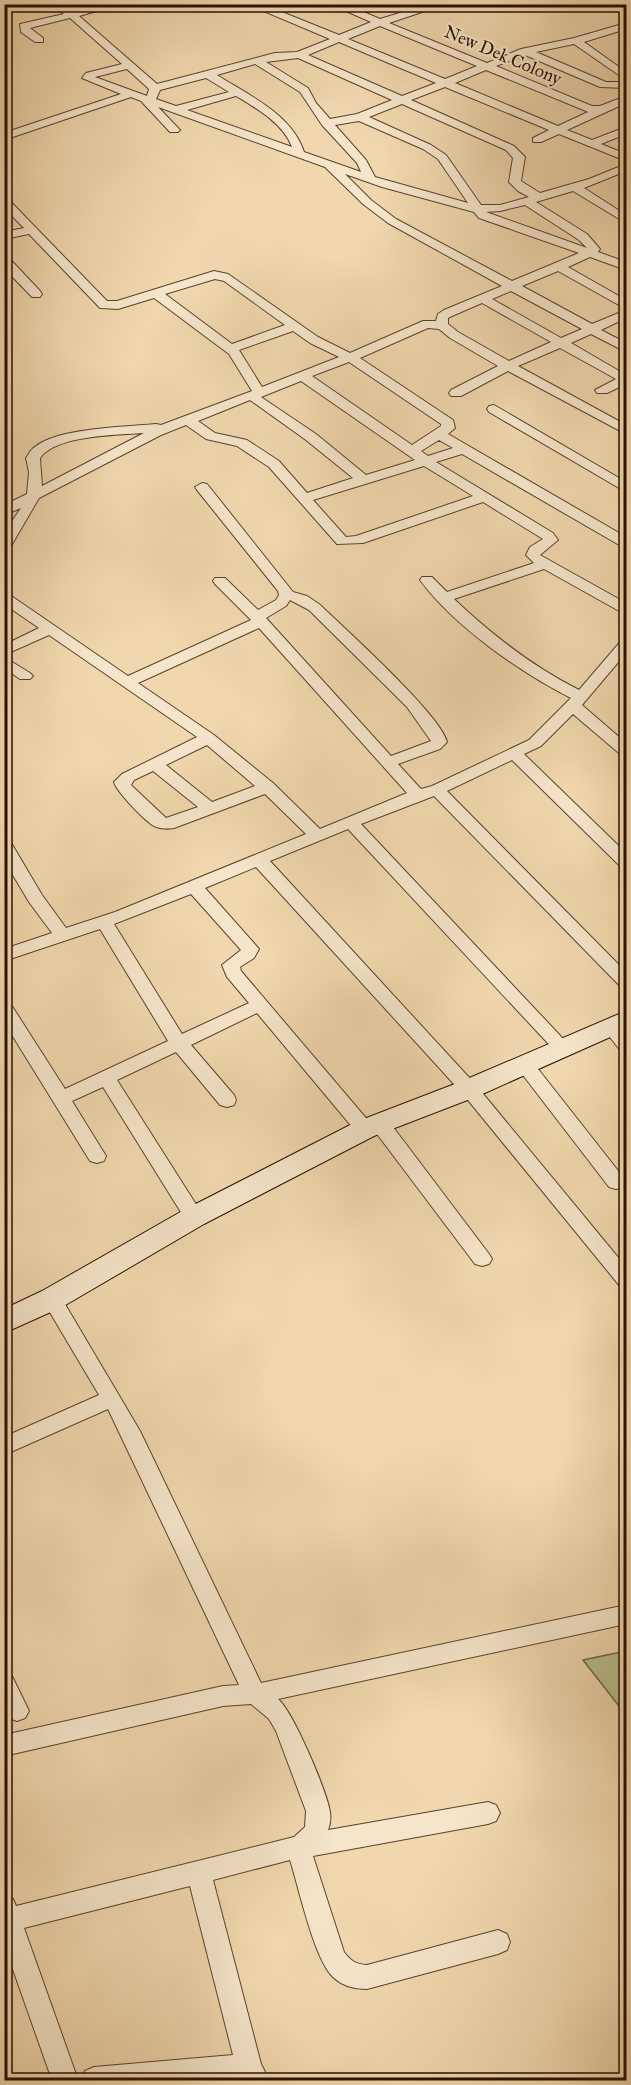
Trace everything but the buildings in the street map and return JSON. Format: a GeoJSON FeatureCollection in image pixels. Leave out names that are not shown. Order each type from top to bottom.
{"type":"FeatureCollection","features":[{"type":"Feature","properties":{"kind":"street"},"geometry":{"type":"LineString","coordinates":[[56,4],[71,14],[155,88]]}},
{"type":"Feature","properties":{"kind":"street"},"geometry":{"type":"LineString","coordinates":[[39,40],[25,30],[24,26],[117,4]]}},
{"type":"Feature","properties":{"kind":"street"},"geometry":{"type":"LineString","coordinates":[[173,4],[200,4]]}},
{"type":"Feature","properties":{"kind":"street"},"geometry":{"type":"LineString","coordinates":[[252,4],[627,158]]}},
{"type":"Feature","properties":{"kind":"street","name":"New Dek Colony"},"geometry":{"type":"LineString","coordinates":[[335,4],[590,109],[602,109]]}},
{"type":"Feature","properties":{"kind":"street"},"geometry":{"type":"LineString","coordinates":[[147,100],[155,88],[282,55],[299,55],[381,22],[441,4]]}},
{"type":"Feature","properties":{"kind":"street"},"geometry":{"type":"LineString","coordinates":[[326,123],[360,117],[525,51],[576,41],[621,28],[627,38]]}},
{"type":"Feature","properties":{"kind":"street"},"geometry":{"type":"LineString","coordinates":[[576,41],[627,77]]}},
{"type":"Feature","properties":{"kind":"street"},"geometry":{"type":"LineString","coordinates":[[525,51],[611,87],[627,85]]}},
{"type":"Feature","properties":{"kind":"street"},"geometry":{"type":"LineString","coordinates":[[299,55],[404,100],[517,153],[520,161],[515,182],[533,199],[591,243],[594,249],[590,253],[448,313],[442,317],[442,325]]}},
{"type":"Feature","properties":{"kind":"street"},"geometry":{"type":"LineString","coordinates":[[257,61],[304,90],[310,104],[362,162],[370,179]]}},
{"type":"Feature","properties":{"kind":"street"},"geometry":{"type":"LineString","coordinates":[[128,66],[90,75],[87,78],[370,179],[477,209],[500,208],[533,199],[575,187],[627,167]]}},
{"type":"Feature","properties":{"kind":"street"},"geometry":{"type":"LineString","coordinates":[[208,74],[283,125],[296,141],[299,153]]}},
{"type":"Feature","properties":{"kind":"street"},"geometry":{"type":"LineString","coordinates":[[533,86],[589,79]]}},
{"type":"Feature","properties":{"kind":"street"},"geometry":{"type":"LineString","coordinates":[[174,110],[236,93]]}},
{"type":"Feature","properties":{"kind":"street"},"geometry":{"type":"LineString","coordinates":[[4,137],[131,94]]}},
{"type":"Feature","properties":{"kind":"street"},"geometry":{"type":"LineString","coordinates":[[537,140],[627,99]]}},
{"type":"Feature","properties":{"kind":"street"},"geometry":{"type":"LineString","coordinates":[[147,100],[174,130]]}},
{"type":"Feature","properties":{"kind":"street"},"geometry":{"type":"LineString","coordinates":[[360,117],[427,147],[442,157],[477,209],[492,221],[627,266]]}},
{"type":"Feature","properties":{"kind":"street"},"geometry":{"type":"LineString","coordinates":[[592,143],[627,130]]}},
{"type":"Feature","properties":{"kind":"street"},"geometry":{"type":"LineString","coordinates":[[327,162],[367,202],[392,221],[627,348]]}},
{"type":"Feature","properties":{"kind":"street"},"geometry":{"type":"LineString","coordinates":[[575,187],[627,220]]}},
{"type":"Feature","properties":{"kind":"street"},"geometry":{"type":"LineString","coordinates":[[4,201],[100,303],[112,306],[209,276],[223,275],[314,340],[351,357],[448,423],[449,426],[412,451]]}},
{"type":"Feature","properties":{"kind":"street"},"geometry":{"type":"LineString","coordinates":[[4,236],[32,230]]}},
{"type":"Feature","properties":{"kind":"street"},"geometry":{"type":"LineString","coordinates":[[611,260],[627,255]]}},
{"type":"Feature","properties":{"kind":"street"},"geometry":{"type":"LineString","coordinates":[[4,260],[36,294]]}},
{"type":"Feature","properties":{"kind":"street"},"geometry":{"type":"LineString","coordinates":[[558,266],[627,304]]}},
{"type":"Feature","properties":{"kind":"street"},"geometry":{"type":"LineString","coordinates":[[156,293],[231,349],[242,362],[256,394],[365,481]]}},
{"type":"Feature","properties":{"kind":"street"},"geometry":{"type":"LineString","coordinates":[[482,298],[558,343],[626,379]]}},
{"type":"Feature","properties":{"kind":"street"},"geometry":{"type":"LineString","coordinates":[[456,393],[508,366],[627,314]]}},
{"type":"Feature","properties":{"kind":"street"},"geometry":{"type":"LineString","coordinates":[[4,511],[170,427],[351,357],[427,324],[442,325],[454,335],[508,366],[627,430]]}},
{"type":"Feature","properties":{"kind":"street"},"geometry":{"type":"LineString","coordinates":[[231,349],[294,326]]}},
{"type":"Feature","properties":{"kind":"street"},"geometry":{"type":"LineString","coordinates":[[303,376],[427,461],[550,538],[548,543],[533,552],[535,558],[627,609]]}},
{"type":"Feature","properties":{"kind":"street"},"geometry":{"type":"LineString","coordinates":[[602,390],[626,379]]}},
{"type":"Feature","properties":{"kind":"street"},"geometry":{"type":"LineString","coordinates":[[494,409],[627,488]]}},
{"type":"Feature","properties":{"kind":"street"},"geometry":{"type":"LineString","coordinates":[[188,420],[211,436],[248,446],[274,464],[339,540],[346,542],[485,497]]}},
{"type":"Feature","properties":{"kind":"street"},"geometry":{"type":"LineString","coordinates":[[4,546],[34,496],[38,479],[33,458],[34,452],[45,444],[64,438],[170,427]]}},
{"type":"Feature","properties":{"kind":"street"},"geometry":{"type":"LineString","coordinates":[[438,434],[627,543]]}},
{"type":"Feature","properties":{"kind":"street"},"geometry":{"type":"LineString","coordinates":[[304,498],[465,449]]}},
{"type":"Feature","properties":{"kind":"street"},"geometry":{"type":"LineString","coordinates":[[202,487],[286,595],[302,599],[314,607],[412,704],[438,737],[439,742],[434,746],[389,762]]}},
{"type":"Feature","properties":{"kind":"street"},"geometry":{"type":"LineString","coordinates":[[444,598],[545,564]]}},
{"type":"Feature","properties":{"kind":"street"},"geometry":{"type":"LineString","coordinates":[[427,580],[496,645],[577,701],[627,751]]}},
{"type":"Feature","properties":{"kind":"street"},"geometry":{"type":"LineString","coordinates":[[220,581],[259,619],[417,795]]}},
{"type":"Feature","properties":{"kind":"street"},"geometry":{"type":"LineString","coordinates":[[127,682],[259,619],[281,603],[286,595]]}},
{"type":"Feature","properties":{"kind":"street"},"geometry":{"type":"LineString","coordinates":[[5,598],[208,738],[267,786],[317,835]]}},
{"type":"Feature","properties":{"kind":"street"},"geometry":{"type":"LineString","coordinates":[[4,651],[49,628]]}},
{"type":"Feature","properties":{"kind":"street"},"geometry":{"type":"LineString","coordinates":[[4,956],[104,922],[417,795],[437,790],[535,743],[577,701],[627,644]]}},
{"type":"Feature","properties":{"kind":"street"},"geometry":{"type":"LineString","coordinates":[[4,661],[25,676]]}},
{"type":"Feature","properties":{"kind":"street"},"geometry":{"type":"LineString","coordinates":[[208,738],[128,777],[122,784],[160,822],[173,824],[267,786]]}},
{"type":"Feature","properties":{"kind":"street"},"geometry":{"type":"LineString","coordinates":[[514,753],[627,862]]}},
{"type":"Feature","properties":{"kind":"street"},"geometry":{"type":"LineString","coordinates":[[155,764],[210,809]]}},
{"type":"Feature","properties":{"kind":"street"},"geometry":{"type":"LineString","coordinates":[[437,790],[627,982]]}},
{"type":"Feature","properties":{"kind":"street"},"geometry":{"type":"LineString","coordinates":[[350,822],[563,1048]]}},
{"type":"Feature","properties":{"kind":"street"},"geometry":{"type":"LineString","coordinates":[[4,845],[35,898],[63,936]]}},
{"type":"Feature","properties":{"kind":"street"},"geometry":{"type":"LineString","coordinates":[[258,859],[469,1089],[627,1280]]}},
{"type":"Feature","properties":{"kind":"street"},"geometry":{"type":"LineString","coordinates":[[194,886],[250,949],[248,954],[231,965],[231,969],[260,1005],[373,1127],[482,1258]]}},
{"type":"Feature","properties":{"kind":"street"},"geometry":{"type":"LineString","coordinates":[[104,922],[178,1042],[227,1100]]}},
{"type":"Feature","properties":{"kind":"street"},"geometry":{"type":"LineString","coordinates":[[62,1098],[260,1005]]}},
{"type":"Feature","properties":{"kind":"street"},"geometry":{"type":"LineString","coordinates":[[4,1008],[97,1156]]}},
{"type":"Feature","properties":{"kind":"street"},"geometry":{"type":"LineString","coordinates":[[4,1322],[52,1299],[194,1217],[373,1127],[563,1048],[621,1031]]}},
{"type":"Feature","properties":{"kind":"street"},"geometry":{"type":"LineString","coordinates":[[525,1065],[616,1182]]}},
{"type":"Feature","properties":{"kind":"street"},"geometry":{"type":"LineString","coordinates":[[106,1077],[194,1217]]}},
{"type":"Feature","properties":{"kind":"street"},"geometry":{"type":"LineString","coordinates":[[52,1299],[112,1398],[162,1494],[255,1694],[277,1712],[286,1727],[318,1811],[319,1824],[315,1835],[298,1847]]}},
{"type":"Feature","properties":{"kind":"street"},"geometry":{"type":"LineString","coordinates":[[4,1447],[112,1398]]}},
{"type":"Feature","properties":{"kind":"street"},"geometry":{"type":"LineString","coordinates":[[4,1746],[224,1696],[255,1694],[627,1614]]}},
{"type":"Feature","properties":{"kind":"street"},"geometry":{"type":"LineString","coordinates":[[4,1683],[17,1711]]}},
{"type":"Feature","properties":{"kind":"street"},"geometry":{"type":"LineString","coordinates":[[65,2080],[7,1913],[199,1872],[298,1847],[488,1813]]}},
{"type":"Feature","properties":{"kind":"street"},"geometry":{"type":"LineString","coordinates":[[298,1847],[333,1958],[342,1971],[351,1977],[367,1977],[498,1942]]}},
{"type":"Feature","properties":{"kind":"street"},"geometry":{"type":"LineString","coordinates":[[199,1872],[252,2075]]}},
{"type":"Feature","properties":{"kind":"street"},"geometry":{"type":"LineString","coordinates":[[94,2080],[235,2067],[252,2075]]}},
{"type":"Feature","properties":{"kind":"green space"},"geometry":{"type":"Polygon","coordinates":[[[626,1651],[626,1715],[583,1660],[626,1651]]]}}]}
